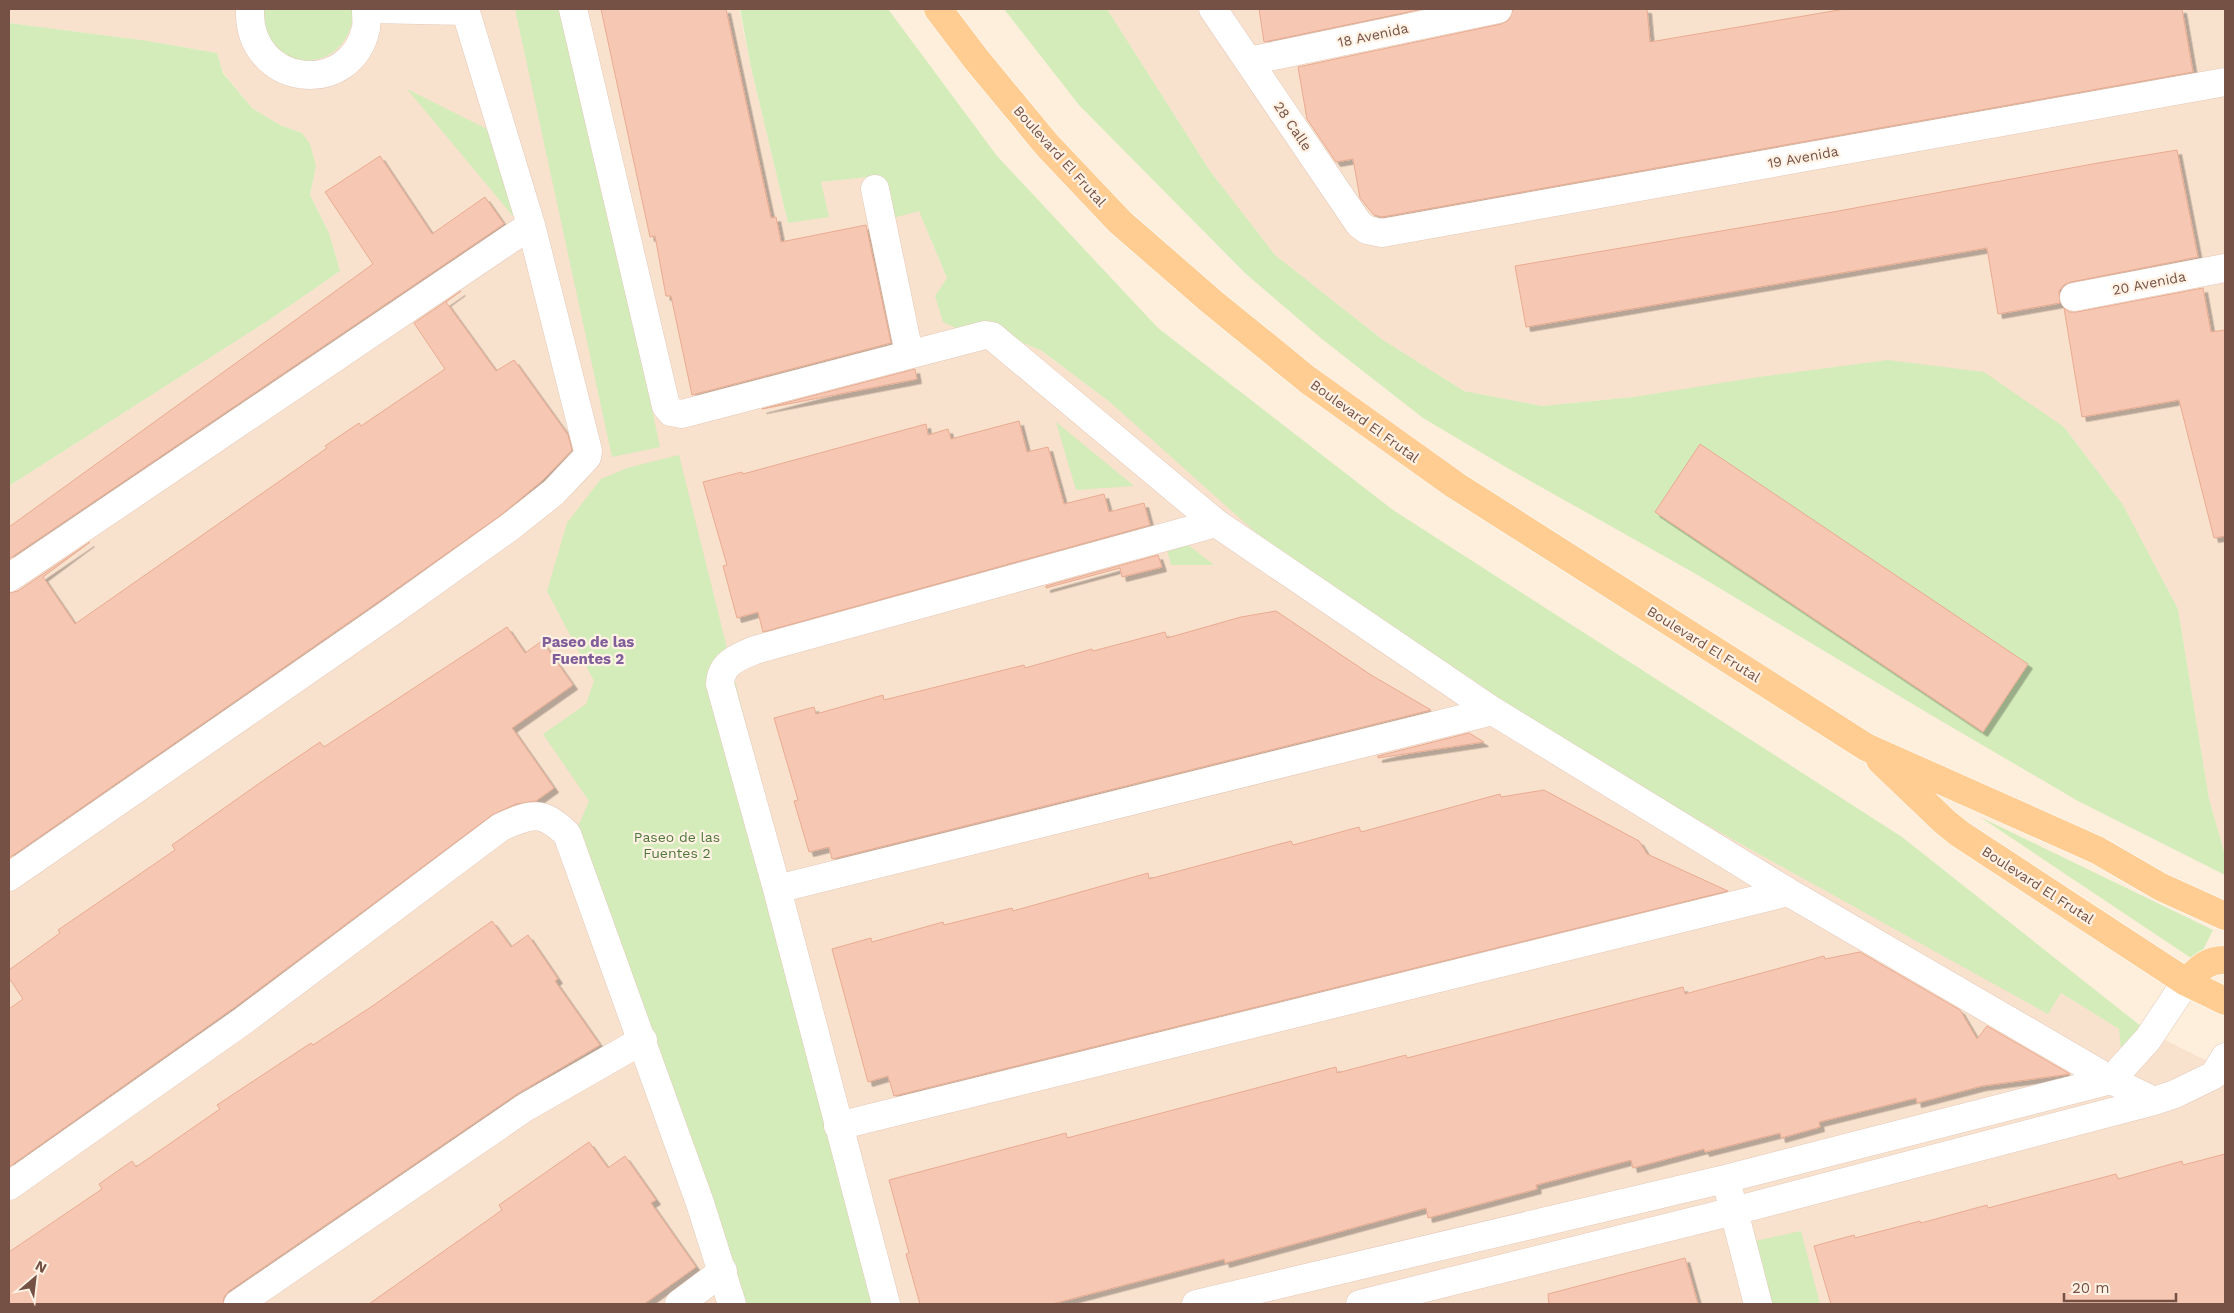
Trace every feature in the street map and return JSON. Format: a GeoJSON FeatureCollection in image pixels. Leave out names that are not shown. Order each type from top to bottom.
{"type":"FeatureCollection","features":[{"type":"Feature","properties":{"kind":"main road","name":"Boulevard El Frutal"},"geometry":{"type":"LineString","coordinates":[[938,9],[976,59],[1047,144],[1120,222],[1212,302],[1308,380],[1455,486],[1866,746],[2097,850],[2161,887],[2225,916]]}},
{"type":"Feature","properties":{"kind":"main road","name":"Boulevard El Frutal"},"geometry":{"type":"LineString","coordinates":[[1866,746],[1960,834],[2186,982],[2225,1001]]}},
{"type":"Feature","properties":{"kind":"main road"},"geometry":{"type":"LineString","coordinates":[[2186,982],[2205,964],[2216,960],[2225,960]]}},
{"type":"Feature","properties":{"kind":"street"},"geometry":{"type":"LineString","coordinates":[[250,9],[249,24],[255,42],[266,57],[280,69],[298,75],[316,75],[334,69],[349,59],[360,44],[366,27],[366,9]]}},
{"type":"Feature","properties":{"kind":"street"},"geometry":{"type":"LineString","coordinates":[[9,877],[387,615],[510,527],[554,492],[583,462],[588,451],[532,225],[465,10],[371,9]]}},
{"type":"Feature","properties":{"kind":"street"},"geometry":{"type":"LineString","coordinates":[[572,9],[667,410],[682,414],[985,335],[998,339],[1216,524],[1493,711],[1788,892],[2111,1080],[2154,1101]]}},
{"type":"Feature","properties":{"kind":"street","name":"28 Calle"},"geometry":{"type":"LineString","coordinates":[[1213,9],[1359,224],[1367,230],[1382,233]]}},
{"type":"Feature","properties":{"kind":"street","name":"18 Avenida"},"geometry":{"type":"LineString","coordinates":[[1249,61],[1498,9]]}},
{"type":"Feature","properties":{"kind":"street","name":"19 Avenida"},"geometry":{"type":"LineString","coordinates":[[1382,233],[2225,82]]}},
{"type":"Feature","properties":{"kind":"street"},"geometry":{"type":"LineString","coordinates":[[875,189],[910,354]]}},
{"type":"Feature","properties":{"kind":"street"},"geometry":{"type":"LineString","coordinates":[[9,578],[532,225]]}},
{"type":"Feature","properties":{"kind":"street","name":"20 Avenida"},"geometry":{"type":"LineString","coordinates":[[2074,297],[2225,268]]}},
{"type":"Feature","properties":{"kind":"street"},"geometry":{"type":"LineString","coordinates":[[886,1304],[777,888],[720,684],[722,674],[730,661],[755,650],[1216,524]]}},
{"type":"Feature","properties":{"kind":"street"},"geometry":{"type":"LineString","coordinates":[[777,888],[1493,711]]}},
{"type":"Feature","properties":{"kind":"street"},"geometry":{"type":"LineString","coordinates":[[9,1186],[243,1021],[500,827],[530,814],[546,819],[567,834],[643,1040],[723,1271],[732,1304]]}},
{"type":"Feature","properties":{"kind":"street"},"geometry":{"type":"LineString","coordinates":[[838,1126],[1788,892]]}},
{"type":"Feature","properties":{"kind":"street"},"geometry":{"type":"LineString","coordinates":[[1196,1304],[1725,1179],[2111,1080],[2148,1039],[2186,982]]}},
{"type":"Feature","properties":{"kind":"street"},"geometry":{"type":"LineString","coordinates":[[238,1304],[526,1107],[643,1040]]}},
{"type":"Feature","properties":{"kind":"street"},"geometry":{"type":"LineString","coordinates":[[1360,1304],[1734,1211],[2154,1101],[2174,1094],[2214,1075],[2225,1057]]}},
{"type":"Feature","properties":{"kind":"street"},"geometry":{"type":"LineString","coordinates":[[1725,1179],[1758,1304]]}},
{"type":"Feature","properties":{"kind":"street"},"geometry":{"type":"LineString","coordinates":[[679,1304],[723,1271]]}},
{"type":"Feature","properties":{"kind":"shaded area","name":"Paseo de las Fuentes 2"},"geometry":{"type":"Polygon","coordinates":[[[9,9],[739,9],[788,223],[821,182],[868,177],[919,210],[947,279],[1003,334],[1042,351],[1111,403],[1739,843],[2048,1013],[2061,993],[2119,1029],[2147,1031],[2209,1062],[2225,1061],[2225,1304],[9,1304],[9,486],[269,320],[340,271],[329,233],[310,195],[316,166],[302,133],[280,125],[252,108],[223,72],[217,53],[148,41],[9,23],[9,9]]]}},
{"type":"Feature","properties":{"kind":"shaded area"},"geometry":{"type":"Polygon","coordinates":[[[1107,9],[2225,9],[2225,855],[2209,799],[2178,609],[2123,505],[2064,427],[1634,397],[1542,406],[1464,391],[1383,340],[1275,255],[1210,171],[1107,9]]]}},
{"type":"Feature","properties":{"kind":"green space"},"geometry":{"type":"Polygon","coordinates":[[[250,9],[355,9],[349,31],[339,47],[323,57],[300,61],[289,60],[278,55],[250,9]]]}},
{"type":"Feature","properties":{"kind":"green space"},"geometry":{"type":"Polygon","coordinates":[[[515,9],[567,9],[660,447],[612,457],[515,9]]]}},
{"type":"Feature","properties":{"kind":"green space"},"geometry":{"type":"Polygon","coordinates":[[[740,9],[888,9],[997,156],[1158,328],[1393,510],[1902,837],[2147,1031],[2121,1050],[2119,1029],[2061,993],[2048,1014],[1739,843],[1533,726],[1281,555],[1111,403],[1042,351],[1003,334],[971,335],[943,322],[935,296],[947,278],[919,211],[881,221],[868,177],[821,182],[829,217],[788,223],[751,67],[740,9]]]}},
{"type":"Feature","properties":{"kind":"green space"},"geometry":{"type":"Polygon","coordinates":[[[1004,9],[1107,9],[1210,171],[1275,255],[1383,340],[1464,391],[1542,406],[1634,397],[1759,377],[1888,360],[1984,372],[2064,427],[2123,505],[2178,609],[2209,799],[2225,855],[2225,875],[2078,801],[1696,574],[1509,469],[1423,418],[1322,339],[1245,273],[1079,105],[1004,9]]]}},
{"type":"Feature","properties":{"kind":"green space"},"geometry":{"type":"Polygon","coordinates":[[[9,23],[148,41],[217,53],[223,73],[252,108],[280,125],[302,133],[310,144],[316,166],[310,195],[329,233],[340,271],[269,320],[9,486],[9,23]]]}},
{"type":"Feature","properties":{"kind":"green space"},"geometry":{"type":"Polygon","coordinates":[[[407,89],[499,135],[517,221],[407,89]]]}},
{"type":"Feature","properties":{"kind":"green space"},"geometry":{"type":"Polygon","coordinates":[[[1056,422],[1133,485],[1133,486],[1076,490],[1056,422]]]}},
{"type":"Feature","properties":{"kind":"green space","name":"Paseo de las Fuentes 2"},"geometry":{"type":"Polygon","coordinates":[[[679,455],[890,1304],[725,1304],[574,836],[589,801],[543,734],[586,704],[594,681],[547,591],[567,523],[601,479],[627,468],[679,455]]]}},
{"type":"Feature","properties":{"kind":"green space"},"geometry":{"type":"Polygon","coordinates":[[[1160,523],[1214,565],[1171,565],[1160,523]]]}},
{"type":"Feature","properties":{"kind":"green space"},"geometry":{"type":"Polygon","coordinates":[[[1980,817],[2213,930],[2197,962],[1980,817]]]}},
{"type":"Feature","properties":{"kind":"green space"},"geometry":{"type":"Polygon","coordinates":[[[1801,1231],[1820,1304],[1771,1304],[1755,1241],[1801,1231]]]}},
{"type":"Feature","properties":{"kind":"building"},"geometry":{"type":"Polygon","coordinates":[[[601,9],[726,9],[771,218],[776,217],[781,242],[866,225],[891,343],[692,395],[671,296],[666,296],[655,236],[650,237],[601,9]]]}},
{"type":"Feature","properties":{"kind":"building"},"geometry":{"type":"Polygon","coordinates":[[[1259,9],[1423,9],[1264,42],[1259,9]]]}},
{"type":"Feature","properties":{"kind":"building"},"geometry":{"type":"Polygon","coordinates":[[[1513,9],[1647,9],[1650,42],[1845,9],[2182,9],[2193,72],[1382,217],[1374,215],[1360,198],[1353,159],[1336,162],[1307,119],[1298,67],[1501,24],[1509,20],[1513,9]]]}},
{"type":"Feature","properties":{"kind":"building"},"geometry":{"type":"Polygon","coordinates":[[[2177,150],[2198,257],[2071,282],[2064,285],[2059,291],[2060,303],[1998,314],[1987,248],[1526,327],[1515,266],[1833,212],[2177,150]]]}},
{"type":"Feature","properties":{"kind":"building"},"geometry":{"type":"Polygon","coordinates":[[[380,156],[432,234],[485,197],[504,224],[9,559],[9,527],[373,264],[325,192],[380,156]]]}},
{"type":"Feature","properties":{"kind":"building"},"geometry":{"type":"Polygon","coordinates":[[[2203,288],[2211,332],[2225,330],[2225,536],[2214,538],[2179,400],[2082,417],[2064,308],[2069,312],[2077,312],[2203,288]]]}},
{"type":"Feature","properties":{"kind":"building"},"geometry":{"type":"Polygon","coordinates":[[[461,291],[446,302],[496,371],[514,360],[568,435],[572,450],[543,480],[501,515],[9,858],[9,593],[18,591],[90,542],[43,577],[75,624],[327,448],[325,446],[359,423],[361,426],[445,369],[414,323],[461,291]]]}},
{"type":"Feature","properties":{"kind":"building"},"geometry":{"type":"Polygon","coordinates":[[[915,369],[917,379],[762,409],[915,369]]]}},
{"type":"Feature","properties":{"kind":"building"},"geometry":{"type":"Polygon","coordinates":[[[1019,421],[1027,452],[1048,447],[1064,504],[1104,494],[1109,512],[1144,503],[1150,525],[763,632],[758,612],[737,618],[723,566],[727,565],[703,482],[742,472],[743,474],[926,424],[928,435],[948,429],[951,439],[1019,421]]]}},
{"type":"Feature","properties":{"kind":"building"},"geometry":{"type":"Polygon","coordinates":[[[1700,444],[2028,664],[1983,732],[1655,512],[1700,444]]]}},
{"type":"Feature","properties":{"kind":"building"},"geometry":{"type":"Polygon","coordinates":[[[1158,555],[1162,567],[1122,577],[1120,568],[1046,588],[1046,586],[1158,555]]]}},
{"type":"Feature","properties":{"kind":"building"},"geometry":{"type":"Polygon","coordinates":[[[1276,611],[1371,675],[1431,710],[832,859],[829,847],[809,852],[794,801],[798,800],[774,718],[814,707],[816,714],[883,695],[884,700],[1024,665],[1025,668],[1092,649],[1093,651],[1165,632],[1167,638],[1241,617],[1276,611]]]}},
{"type":"Feature","properties":{"kind":"building"},"geometry":{"type":"Polygon","coordinates":[[[507,627],[525,653],[542,641],[573,685],[512,728],[554,788],[536,801],[516,804],[492,815],[235,1007],[9,1167],[9,1009],[23,999],[9,978],[9,970],[60,933],[58,930],[175,850],[172,845],[264,780],[320,742],[324,747],[507,627]]]}},
{"type":"Feature","properties":{"kind":"building"},"geometry":{"type":"Polygon","coordinates":[[[1469,733],[1484,742],[1378,758],[1378,756],[1469,733]]]}},
{"type":"Feature","properties":{"kind":"building"},"geometry":{"type":"Polygon","coordinates":[[[1544,790],[1639,841],[1647,854],[1728,891],[894,1096],[888,1076],[868,1082],[832,949],[871,938],[872,942],[943,922],[944,925],[1012,908],[1013,911],[1148,873],[1149,879],[1291,841],[1293,845],[1359,827],[1361,832],[1500,794],[1501,797],[1544,790]]]}},
{"type":"Feature","properties":{"kind":"building"},"geometry":{"type":"Polygon","coordinates":[[[492,921],[511,947],[528,935],[558,979],[555,981],[600,1045],[517,1094],[229,1291],[224,1297],[223,1304],[9,1304],[9,1252],[102,1189],[99,1184],[132,1161],[136,1167],[220,1109],[217,1105],[311,1043],[313,1045],[374,1005],[492,921]]]}},
{"type":"Feature","properties":{"kind":"building"},"geometry":{"type":"Polygon","coordinates":[[[1860,952],[1960,1010],[1977,1039],[1987,1026],[2070,1074],[1982,1086],[1917,1103],[1916,1098],[1819,1122],[1820,1127],[1781,1138],[1780,1133],[1705,1152],[1704,1149],[1633,1168],[1631,1160],[1536,1185],[1537,1189],[1428,1218],[1426,1208],[1225,1263],[1224,1259],[1052,1304],[920,1304],[906,1254],[909,1253],[889,1180],[1066,1133],[1067,1138],[1336,1067],[1337,1073],[1406,1055],[1407,1058],[1683,987],[1685,994],[1824,956],[1825,959],[1860,952]]]}},
{"type":"Feature","properties":{"kind":"building"},"geometry":{"type":"Polygon","coordinates":[[[589,1142],[608,1168],[625,1156],[656,1200],[651,1203],[696,1267],[644,1304],[369,1304],[502,1210],[499,1205],[589,1142]]]}},
{"type":"Feature","properties":{"kind":"building"},"geometry":{"type":"Polygon","coordinates":[[[2225,1154],[2225,1304],[1831,1304],[1814,1246],[1854,1235],[1855,1238],[1920,1221],[1921,1223],[1987,1205],[1988,1208],[2116,1174],[2118,1179],[2182,1161],[2183,1165],[2225,1154]]]}},
{"type":"Feature","properties":{"kind":"building"},"geometry":{"type":"Polygon","coordinates":[[[1685,1258],[1698,1304],[1549,1304],[1548,1294],[1685,1258]]]}},
{"type":"Feature","properties":{"kind":"district","name":"Paseo de las Fuentes 2"},"geometry":{"type":"Point","coordinates":[588,650]}}]}
